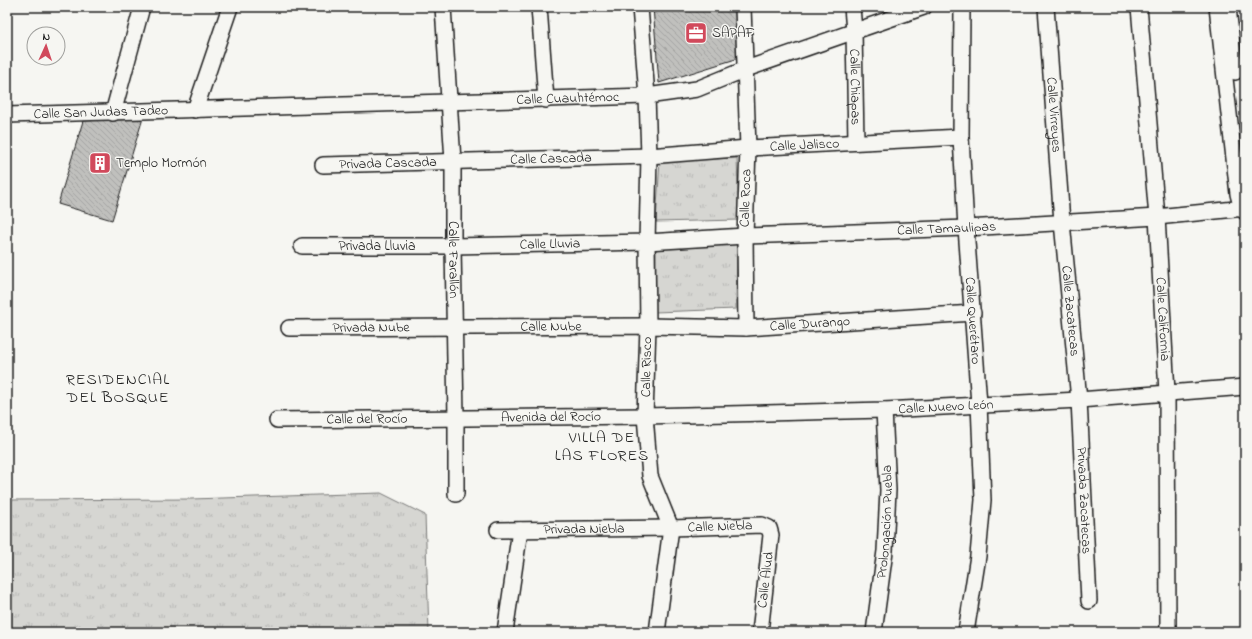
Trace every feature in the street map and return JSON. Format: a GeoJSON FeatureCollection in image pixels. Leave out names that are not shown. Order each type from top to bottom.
{"type":"FeatureCollection","features":[{"type":"Feature","properties":{"kind":"street"},"geometry":{"type":"LineString","coordinates":[[113,113],[142,7]]}},
{"type":"Feature","properties":{"kind":"street"},"geometry":{"type":"LineString","coordinates":[[196,110],[230,7]]}},
{"type":"Feature","properties":{"kind":"street","name":"Calle Farallón"},"geometry":{"type":"LineString","coordinates":[[443,7],[453,161],[456,494]]}},
{"type":"Feature","properties":{"kind":"street"},"geometry":{"type":"LineString","coordinates":[[539,7],[546,100]]}},
{"type":"Feature","properties":{"kind":"street","name":"Calle Risco"},"geometry":{"type":"LineString","coordinates":[[640,7],[647,96],[649,156],[647,242],[648,326],[645,416],[650,476],[671,528],[657,632]]}},
{"type":"Feature","properties":{"kind":"street","name":"Calle Roca"},"geometry":{"type":"LineString","coordinates":[[743,7],[748,148],[745,236],[746,328]]}},
{"type":"Feature","properties":{"kind":"street","name":"Calle Chiapas"},"geometry":{"type":"LineString","coordinates":[[852,7],[854,31],[856,142]]}},
{"type":"Feature","properties":{"kind":"street","name":"Calle Cuauhtémoc"},"geometry":{"type":"LineString","coordinates":[[196,110],[647,96],[697,89],[746,69],[924,7]]}},
{"type":"Feature","properties":{"kind":"street","name":"Calle Querétaro"},"geometry":{"type":"LineString","coordinates":[[962,7],[961,137],[979,404],[983,500],[978,556],[966,632]]}},
{"type":"Feature","properties":{"kind":"street","name":"Calle Virreyes"},"geometry":{"type":"LineString","coordinates":[[1046,7],[1062,222]]}},
{"type":"Feature","properties":{"kind":"street","name":"Calle California"},"geometry":{"type":"LineString","coordinates":[[1139,7],[1157,217],[1167,392],[1168,632]]}},
{"type":"Feature","properties":{"kind":"street"},"geometry":{"type":"LineString","coordinates":[[1217,7],[1238,194],[1244,210]]}},
{"type":"Feature","properties":{"kind":"street"},"geometry":{"type":"LineString","coordinates":[[1228,7],[1245,174]]}},
{"type":"Feature","properties":{"kind":"street","name":"Calle San Judas Tadeo"},"geometry":{"type":"LineString","coordinates":[[7,115],[196,110]]}},
{"type":"Feature","properties":{"kind":"street","name":"Calle Jalisco"},"geometry":{"type":"LineString","coordinates":[[649,156],[748,148],[961,137]]}},
{"type":"Feature","properties":{"kind":"street","name":"Calle Cascada"},"geometry":{"type":"LineString","coordinates":[[453,161],[649,156]]}},
{"type":"Feature","properties":{"kind":"street","name":"Privada Cascada"},"geometry":{"type":"LineString","coordinates":[[323,165],[453,161]]}},
{"type":"Feature","properties":{"kind":"street","name":"Calle Tamaulipas"},"geometry":{"type":"LineString","coordinates":[[647,242],[745,236],[966,228],[1157,217],[1244,210]]}},
{"type":"Feature","properties":{"kind":"street","name":"Calle Zacatecas"},"geometry":{"type":"LineString","coordinates":[[1062,222],[1079,400]]}},
{"type":"Feature","properties":{"kind":"street","name":"Calle Lluvia"},"geometry":{"type":"LineString","coordinates":[[453,246],[647,242]]}},
{"type":"Feature","properties":{"kind":"street","name":"Privada Lluvia"},"geometry":{"type":"LineString","coordinates":[[302,246],[453,246]]}},
{"type":"Feature","properties":{"kind":"street","name":"Calle Durango"},"geometry":{"type":"LineString","coordinates":[[648,326],[746,328],[973,313]]}},
{"type":"Feature","properties":{"kind":"street","name":"Calle Nube"},"geometry":{"type":"LineString","coordinates":[[454,327],[648,326]]}},
{"type":"Feature","properties":{"kind":"street","name":"Privada Nube"},"geometry":{"type":"LineString","coordinates":[[289,328],[454,327]]}},
{"type":"Feature","properties":{"kind":"street","name":"Calle Nuevo León"},"geometry":{"type":"LineString","coordinates":[[645,416],[884,410],[1079,400],[1245,387]]}},
{"type":"Feature","properties":{"kind":"street","name":"Privada Zacatecas"},"geometry":{"type":"LineString","coordinates":[[1079,400],[1089,601]]}},
{"type":"Feature","properties":{"kind":"street","name":"Prolongación Puebla"},"geometry":{"type":"LineString","coordinates":[[874,632],[885,551],[888,490],[884,410]]}},
{"type":"Feature","properties":{"kind":"street","name":"Avenida del Rocío"},"geometry":{"type":"LineString","coordinates":[[456,417],[645,416]]}},
{"type":"Feature","properties":{"kind":"street","name":"Calle del Rocío"},"geometry":{"type":"LineString","coordinates":[[277,420],[456,417]]}},
{"type":"Feature","properties":{"kind":"street","name":"Calle Niebla"},"geometry":{"type":"LineString","coordinates":[[671,528],[762,525],[769,528]]}},
{"type":"Feature","properties":{"kind":"street","name":"Privada Niebla"},"geometry":{"type":"LineString","coordinates":[[498,530],[671,528]]}},
{"type":"Feature","properties":{"kind":"street","name":"Calle Alud"},"geometry":{"type":"LineString","coordinates":[[760,632],[771,535],[769,528]]}},
{"type":"Feature","properties":{"kind":"street"},"geometry":{"type":"LineString","coordinates":[[505,632],[520,530]]}},
{"type":"Feature","properties":{"kind":"green space"},"geometry":{"type":"Polygon","coordinates":[[[737,158],[739,220],[656,222],[660,161],[737,158]]]}},
{"type":"Feature","properties":{"kind":"green space"},"geometry":{"type":"Polygon","coordinates":[[[737,239],[736,309],[655,312],[656,243],[737,239]]]}},
{"type":"Feature","properties":{"kind":"green space"},"geometry":{"type":"Polygon","coordinates":[[[381,493],[425,515],[429,632],[7,632],[7,500],[191,499],[381,493]]]}},
{"type":"Feature","properties":{"kind":"building","name":"SAPAF"},"geometry":{"type":"Polygon","coordinates":[[[653,7],[737,7],[739,58],[659,83],[653,7]]]}},
{"type":"Feature","properties":{"kind":"building","name":"Templo Mormón"},"geometry":{"type":"Polygon","coordinates":[[[143,118],[112,220],[58,204],[83,121],[143,118]]]}},
{"type":"Feature","properties":{"kind":"place","name":"SAPAF"},"geometry":{"type":"Point","coordinates":[696,33]}},
{"type":"Feature","properties":{"kind":"place","name":"Templo Mormón"},"geometry":{"type":"Point","coordinates":[100,163]}},
{"type":"Feature","properties":{"kind":"district","name":"RESIDENCIAL DEL BOSQUE"},"geometry":{"type":"Point","coordinates":[118,389]}},
{"type":"Feature","properties":{"kind":"district","name":"VILLA DE LAS FLORES"},"geometry":{"type":"Point","coordinates":[602,447]}}]}
